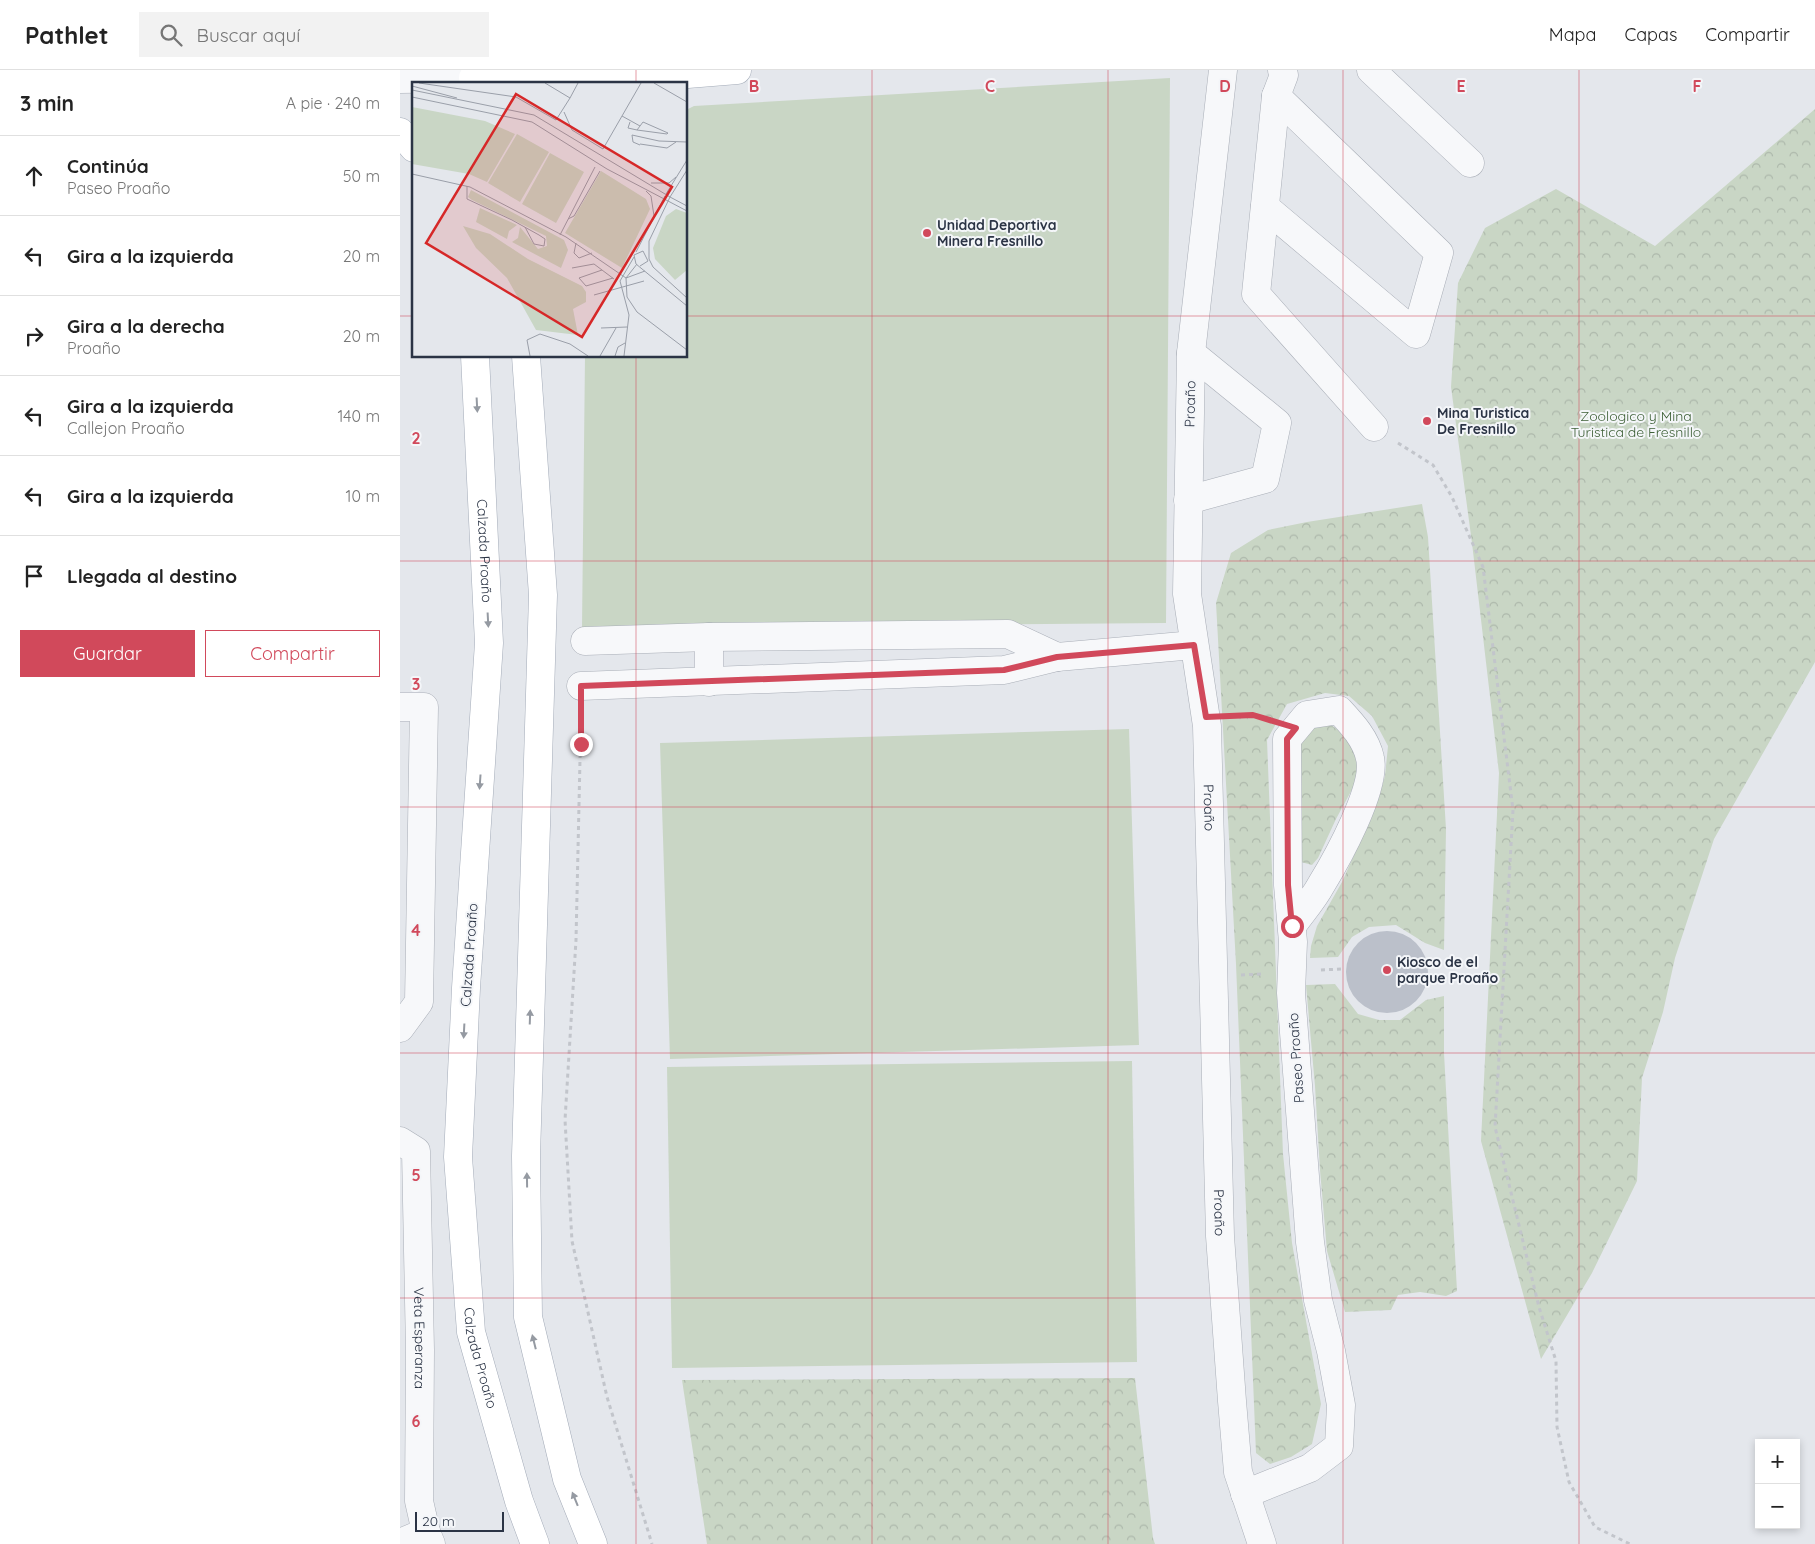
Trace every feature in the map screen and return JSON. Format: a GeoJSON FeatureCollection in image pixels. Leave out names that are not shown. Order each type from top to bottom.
{"type":"FeatureCollection","features":[{"type":"Feature","properties":{"kind":"main road"},"geometry":{"type":"LineString","coordinates":[[473,77],[669,80],[737,70]]}},
{"type":"Feature","properties":{"kind":"main road"},"geometry":{"type":"LineString","coordinates":[[400,132],[412,146]]}},
{"type":"Feature","properties":{"kind":"main road","name":"Calzada Proaño"},"geometry":{"type":"LineString","coordinates":[[475,358],[489,642],[466,988],[458,1157],[471,1332],[519,1501],[535,1544]]}},
{"type":"Feature","properties":{"kind":"main road"},"geometry":{"type":"LineString","coordinates":[[526,358],[543,595],[526,1156],[528,1317],[568,1479],[593,1544]]}},
{"type":"Feature","properties":{"kind":"street","name":"Proaño"},"geometry":{"type":"LineString","coordinates":[[1223,70],[1191,353],[1187,594],[1206,717],[1220,1236],[1238,1472],[1262,1544]]}},
{"type":"Feature","properties":{"kind":"street"},"geometry":{"type":"LineString","coordinates":[[1371,70],[1470,163]]}},
{"type":"Feature","properties":{"kind":"street"},"geometry":{"type":"LineString","coordinates":[[400,79],[473,77]]}},
{"type":"Feature","properties":{"kind":"street"},"geometry":{"type":"LineString","coordinates":[[1265,207],[1416,334],[1439,253],[1283,78]]}},
{"type":"Feature","properties":{"kind":"street"},"geometry":{"type":"LineString","coordinates":[[1283,78],[1265,207],[1256,294],[1374,428]]}},
{"type":"Feature","properties":{"kind":"street"},"geometry":{"type":"LineString","coordinates":[[1188,500],[1265,479],[1277,423],[1191,353]]}},
{"type":"Feature","properties":{"kind":"street"},"geometry":{"type":"LineString","coordinates":[[585,641],[709,637],[1008,634],[1057,657]]}},
{"type":"Feature","properties":{"kind":"street"},"geometry":{"type":"LineString","coordinates":[[709,637],[709,682]]}},
{"type":"Feature","properties":{"kind":"street"},"geometry":{"type":"LineString","coordinates":[[581,686],[1004,670],[1057,657],[1194,645]]}},
{"type":"Feature","properties":{"kind":"street"},"geometry":{"type":"LineString","coordinates":[[400,707],[424,706],[419,1002],[400,1028]]}},
{"type":"Feature","properties":{"kind":"street"},"geometry":{"type":"LineString","coordinates":[[1292,926],[1321,886],[1359,813],[1368,787],[1371,759],[1359,731],[1339,710],[1308,715],[1296,728]]}},
{"type":"Feature","properties":{"kind":"street","name":"Paseo Proaño"},"geometry":{"type":"LineString","coordinates":[[1245,1494],[1310,1468],[1339,1446],[1341,1405],[1331,1351],[1318,1300],[1310,1242],[1291,992],[1293,942],[1288,875],[1287,739],[1296,728]]}},
{"type":"Feature","properties":{"kind":"street","name":"Veta Esperanza"},"geometry":{"type":"LineString","coordinates":[[400,1141],[416,1150],[420,1350],[419,1501],[428,1538]]}},
{"type":"Feature","properties":{"kind":"street"},"geometry":{"type":"LineString","coordinates":[[400,1543],[428,1538]]}},
{"type":"Feature","properties":{"kind":"path"},"geometry":{"type":"LineString","coordinates":[[1374,428],[1433,465],[1452,497],[1483,567],[1513,810],[1495,1127],[1539,1308],[1556,1361],[1557,1427],[1569,1482],[1595,1527],[1630,1544]]}},
{"type":"Feature","properties":{"kind":"path"},"geometry":{"type":"LineString","coordinates":[[581,686],[576,940],[565,1120],[572,1241],[607,1397],[652,1544]]}},
{"type":"Feature","properties":{"kind":"path"},"geometry":{"type":"LineString","coordinates":[[1206,717],[1253,715],[1296,728]]}},
{"type":"Feature","properties":{"kind":"green space","name":"Unidad Deportiva Minera Fresnillo"},"geometry":{"type":"Polygon","coordinates":[[[1170,78],[1166,623],[582,628],[585,358],[688,358],[688,109],[694,106],[1170,78]]]}},
{"type":"Feature","properties":{"kind":"green space","name":"Zoologico y Mina Turistica de Fresnillo"},"geometry":{"type":"Polygon","coordinates":[[[1815,109],[1815,662],[1714,839],[1675,958],[1663,1012],[1642,1078],[1637,1181],[1592,1273],[1541,1359],[1481,1141],[1499,773],[1472,543],[1451,387],[1458,283],[1485,228],[1556,189],[1655,246],[1815,109]]]}},
{"type":"Feature","properties":{"kind":"green space"},"geometry":{"type":"Polygon","coordinates":[[[1422,504],[1428,537],[1446,829],[1444,950],[1425,943],[1396,925],[1369,927],[1352,937],[1338,957],[1310,958],[1311,946],[1317,926],[1342,882],[1376,806],[1385,776],[1388,746],[1372,716],[1349,696],[1325,693],[1287,704],[1267,740],[1283,1154],[1292,1243],[1321,1404],[1312,1444],[1291,1457],[1270,1464],[1256,1453],[1236,964],[1216,603],[1231,553],[1268,530],[1422,504]]]}},
{"type":"Feature","properties":{"kind":"green space"},"geometry":{"type":"Polygon","coordinates":[[[1328,723],[1349,737],[1358,761],[1355,784],[1318,858],[1312,865],[1301,862],[1300,741],[1308,728],[1328,723]]]}},
{"type":"Feature","properties":{"kind":"green space"},"geometry":{"type":"Polygon","coordinates":[[[1129,729],[1139,1045],[670,1059],[660,743],[1129,729]]]}},
{"type":"Feature","properties":{"kind":"green space"},"geometry":{"type":"Polygon","coordinates":[[[1335,984],[1358,1014],[1379,1020],[1400,1020],[1426,1000],[1444,996],[1444,1053],[1457,1291],[1446,1296],[1420,1292],[1398,1295],[1391,1310],[1345,1312],[1327,1251],[1306,985],[1335,984]]]}},
{"type":"Feature","properties":{"kind":"green space"},"geometry":{"type":"Polygon","coordinates":[[[1132,1061],[1137,1362],[672,1368],[667,1067],[1132,1061]]]}},
{"type":"Feature","properties":{"kind":"green space"},"geometry":{"type":"Polygon","coordinates":[[[1135,1378],[1155,1544],[707,1544],[682,1380],[1135,1378]]]}},
{"type":"Feature","properties":{"kind":"building","name":"Kiosco de el parque Proaño"},"geometry":{"type":"Polygon","coordinates":[[[1387,931],[1403,934],[1416,943],[1425,956],[1428,972],[1425,988],[1416,1001],[1403,1010],[1387,1013],[1371,1010],[1358,1001],[1349,988],[1346,972],[1349,956],[1358,943],[1371,934],[1387,931]]]}},
{"type":"Feature","properties":{"kind":"place","name":"Unidad Deportiva Minera Fresnillo"},"geometry":{"type":"Point","coordinates":[927,233]}},
{"type":"Feature","properties":{"kind":"place","name":"Mina Turistica De Fresnillo"},"geometry":{"type":"Point","coordinates":[1427,421]}},
{"type":"Feature","properties":{"kind":"place","name":"Kiosco de el parque Proaño"},"geometry":{"type":"Point","coordinates":[1387,970]}},
{"type":"Feature","properties":{"kind":"route"},"geometry":{"type":"LineString","coordinates":[[581,744],[581,686],[1004,670],[1057,657],[1194,645],[1206,717],[1253,715],[1296,728],[1287,739],[1288,885],[1292,926]]}}]}
